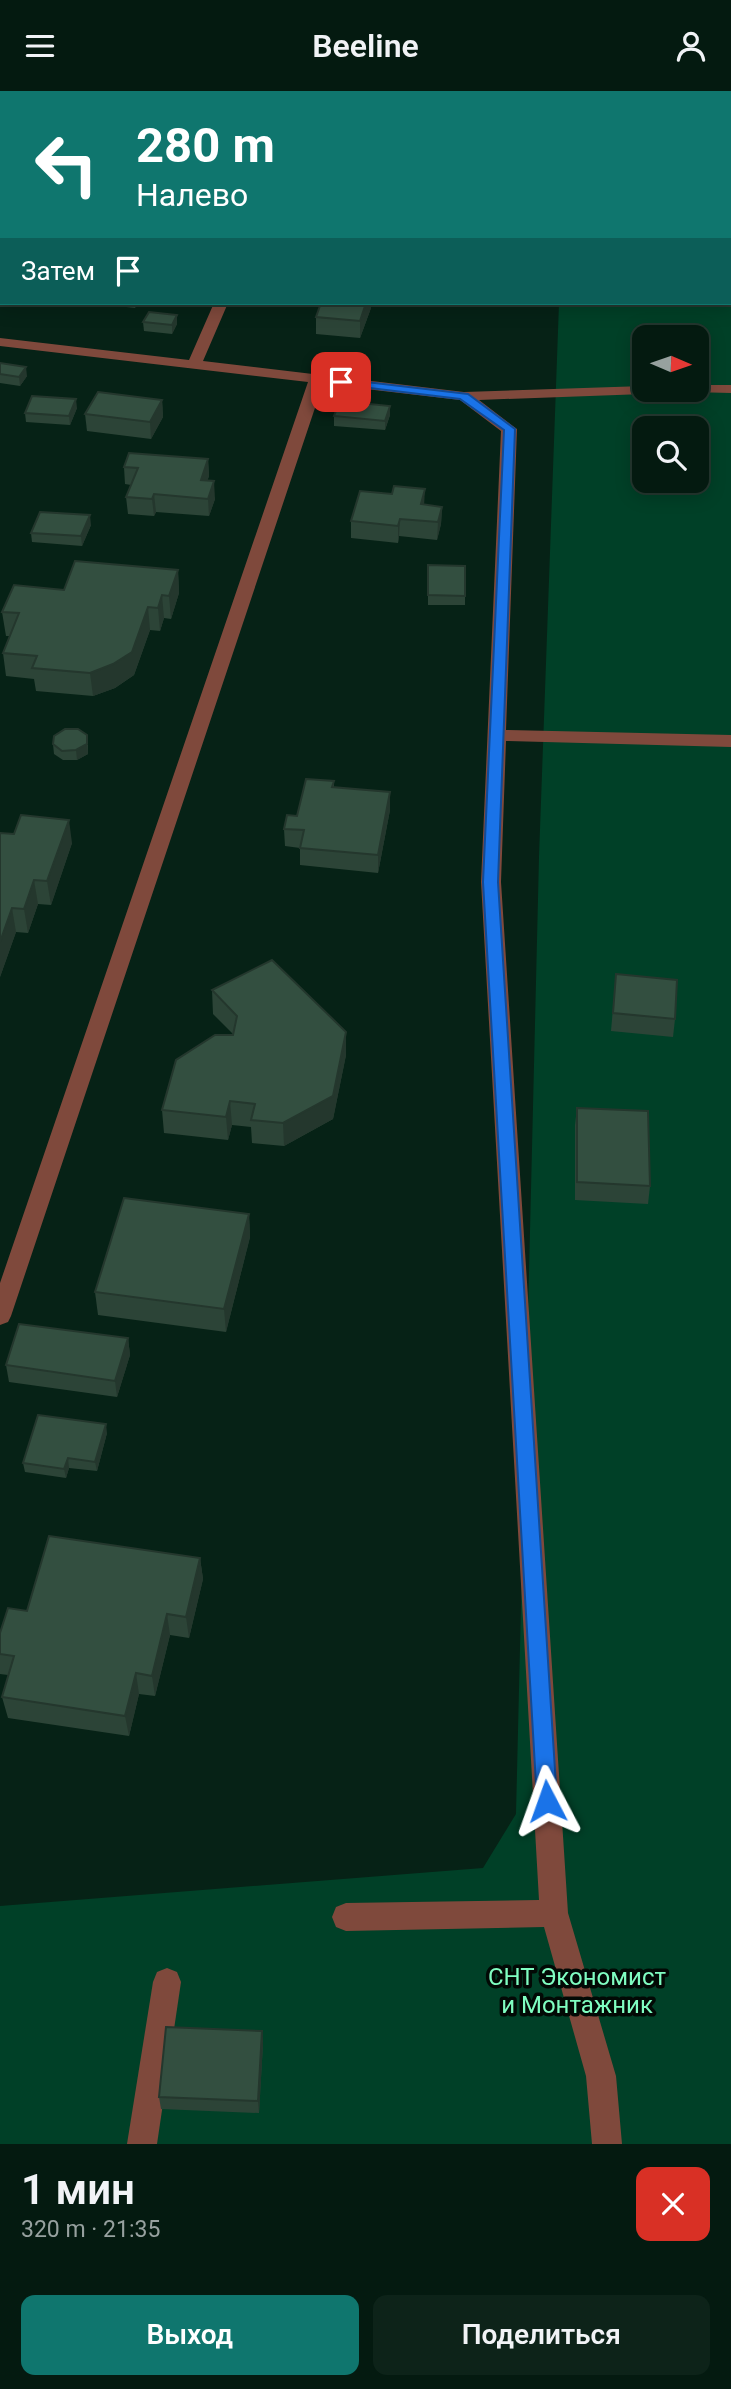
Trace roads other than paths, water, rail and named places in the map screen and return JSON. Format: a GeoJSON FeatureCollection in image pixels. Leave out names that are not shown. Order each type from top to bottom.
{"type":"FeatureCollection","features":[{"type":"Feature","properties":{"kind":"street"},"geometry":{"type":"LineString","coordinates":[[194,365],[220,305]]}},
{"type":"Feature","properties":{"kind":"street"},"geometry":{"type":"LineString","coordinates":[[0,342],[464,396],[632,390]]}},
{"type":"Feature","properties":{"kind":"street"},"geometry":{"type":"LineString","coordinates":[[0,1316],[317,379]]}},
{"type":"Feature","properties":{"kind":"street"},"geometry":{"type":"LineString","coordinates":[[709,389],[731,389]]}},
{"type":"Feature","properties":{"kind":"street"},"geometry":{"type":"LineString","coordinates":[[464,396],[509,429],[491,882],[554,1913],[601,2076],[607,2144]]}},
{"type":"Feature","properties":{"kind":"street"},"geometry":{"type":"LineString","coordinates":[[497,735],[731,741]]}},
{"type":"Feature","properties":{"kind":"street"},"geometry":{"type":"LineString","coordinates":[[345,1917],[554,1913]]}},
{"type":"Feature","properties":{"kind":"street"},"geometry":{"type":"LineString","coordinates":[[142,2144],[167,1982]]}},
{"type":"Feature","properties":{"kind":"park label","name":"СНТ Экономист и Монтажник"},"geometry":{"type":"Point","coordinates":[577,1991]}}]}
